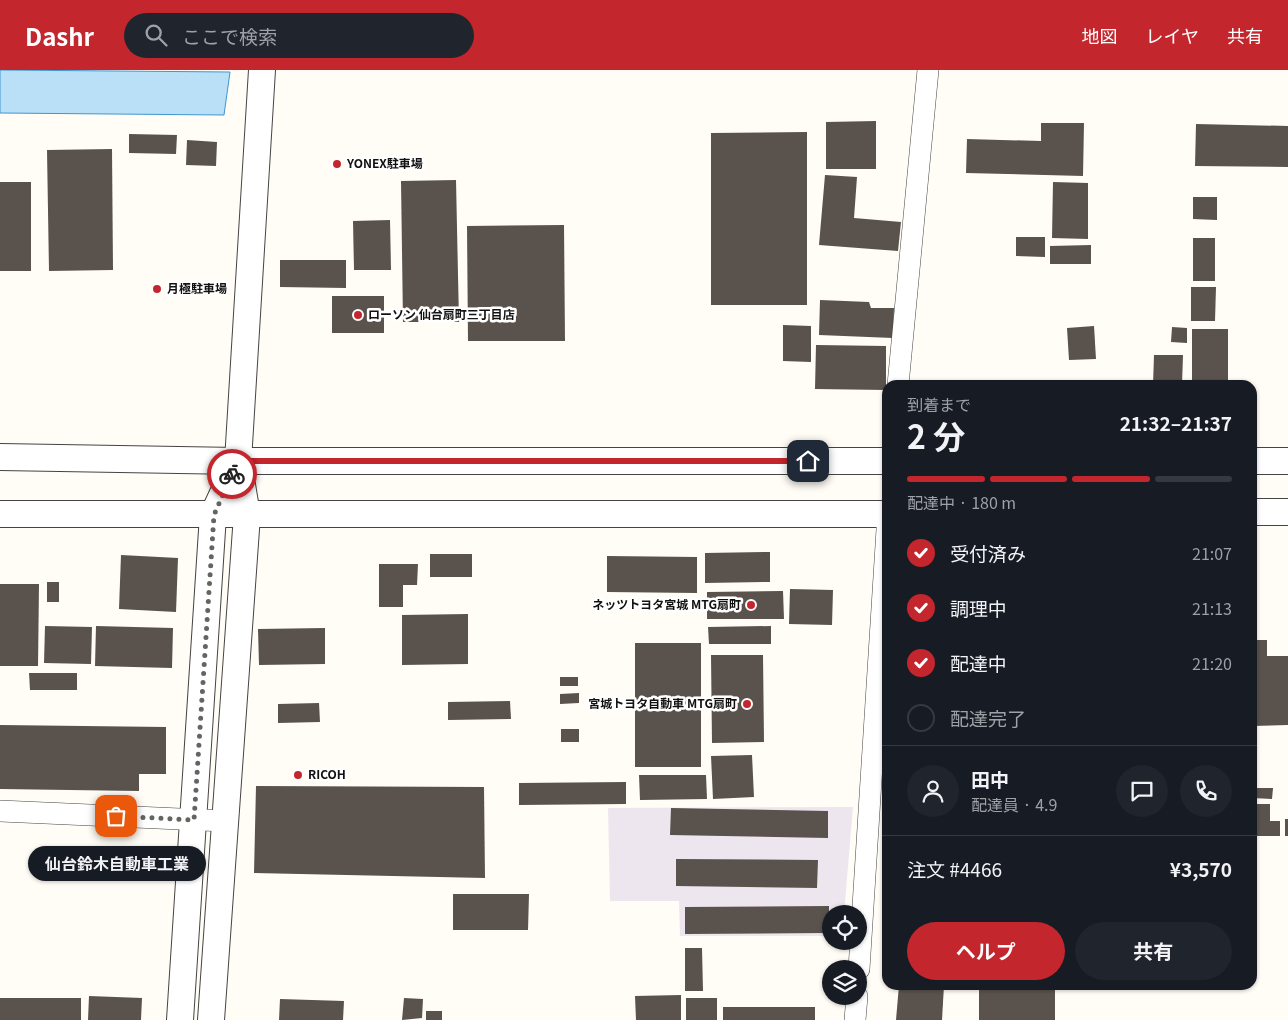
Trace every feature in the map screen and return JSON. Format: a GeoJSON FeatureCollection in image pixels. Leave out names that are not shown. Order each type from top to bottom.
{"type":"FeatureCollection","features":[{"type":"Feature","properties":{"kind":"street"},"geometry":{"type":"LineString","coordinates":[[211,1020],[247,515],[238,461],[262,70]]}},
{"type":"Feature","properties":{"kind":"street"},"geometry":{"type":"LineString","coordinates":[[898,380],[928,70]]}},
{"type":"Feature","properties":{"kind":"street"},"geometry":{"type":"LineString","coordinates":[[0,457],[238,461],[882,461]]}},
{"type":"Feature","properties":{"kind":"street"},"geometry":{"type":"LineString","coordinates":[[180,1020],[214,515],[238,461]]}},
{"type":"Feature","properties":{"kind":"street"},"geometry":{"type":"LineString","coordinates":[[1257,461],[1288,461]]}},
{"type":"Feature","properties":{"kind":"street"},"geometry":{"type":"LineString","coordinates":[[1257,512],[1288,512]]}},
{"type":"Feature","properties":{"kind":"street"},"geometry":{"type":"LineString","coordinates":[[0,514],[882,514]]}},
{"type":"Feature","properties":{"kind":"street"},"geometry":{"type":"LineString","coordinates":[[860,960],[882,608]]}},
{"type":"Feature","properties":{"kind":"street"},"geometry":{"type":"LineString","coordinates":[[0,811],[225,821]]}},
{"type":"Feature","properties":{"kind":"street"},"geometry":{"type":"LineString","coordinates":[[856,1020],[857,1005]]}},
{"type":"Feature","properties":{"kind":"shaded area"},"geometry":{"type":"Polygon","coordinates":[[[853,807],[845,905],[822,905],[822,936],[680,936],[679,901],[610,901],[608,808],[853,807]]]}},
{"type":"Feature","properties":{"kind":"water"},"geometry":{"type":"Polygon","coordinates":[[[0,70],[230,72],[224,115],[0,113],[0,70]]]}},
{"type":"Feature","properties":{"kind":"building"},"geometry":{"type":"Polygon","coordinates":[[[876,121],[876,169],[826,169],[826,122],[876,121]]]}},
{"type":"Feature","properties":{"kind":"building"},"geometry":{"type":"Polygon","coordinates":[[[1041,123],[1084,123],[1083,176],[966,173],[967,139],[1041,141],[1041,123]]]}},
{"type":"Feature","properties":{"kind":"building"},"geometry":{"type":"Polygon","coordinates":[[[1196,124],[1288,126],[1288,167],[1195,166],[1196,124]]]}},
{"type":"Feature","properties":{"kind":"building"},"geometry":{"type":"Polygon","coordinates":[[[807,132],[807,305],[711,305],[711,133],[807,132]]]}},
{"type":"Feature","properties":{"kind":"building"},"geometry":{"type":"Polygon","coordinates":[[[129,134],[177,135],[176,154],[129,153],[129,134]]]}},
{"type":"Feature","properties":{"kind":"building"},"geometry":{"type":"Polygon","coordinates":[[[187,140],[217,142],[216,166],[186,165],[187,140]]]}},
{"type":"Feature","properties":{"kind":"building"},"geometry":{"type":"Polygon","coordinates":[[[112,149],[113,270],[49,271],[47,150],[112,149]]]}},
{"type":"Feature","properties":{"kind":"building"},"geometry":{"type":"Polygon","coordinates":[[[825,175],[857,177],[854,218],[901,222],[898,251],[819,245],[825,175]]]}},
{"type":"Feature","properties":{"kind":"building"},"geometry":{"type":"Polygon","coordinates":[[[456,180],[459,322],[403,322],[401,181],[456,180]]]}},
{"type":"Feature","properties":{"kind":"building"},"geometry":{"type":"Polygon","coordinates":[[[0,182],[31,182],[31,271],[0,271],[0,182]]]}},
{"type":"Feature","properties":{"kind":"building"},"geometry":{"type":"Polygon","coordinates":[[[1053,182],[1088,183],[1088,239],[1052,238],[1053,182]]]}},
{"type":"Feature","properties":{"kind":"building"},"geometry":{"type":"Polygon","coordinates":[[[1193,197],[1217,197],[1217,220],[1193,219],[1193,197]]]}},
{"type":"Feature","properties":{"kind":"building"},"geometry":{"type":"Polygon","coordinates":[[[390,220],[391,270],[354,270],[353,221],[390,220]]]}},
{"type":"Feature","properties":{"kind":"building"},"geometry":{"type":"Polygon","coordinates":[[[564,225],[565,341],[468,341],[467,226],[564,225]]]}},
{"type":"Feature","properties":{"kind":"building"},"geometry":{"type":"Polygon","coordinates":[[[1016,237],[1045,237],[1045,257],[1016,256],[1016,237]]]}},
{"type":"Feature","properties":{"kind":"building"},"geometry":{"type":"Polygon","coordinates":[[[1193,238],[1215,238],[1215,281],[1193,281],[1193,238]]]}},
{"type":"Feature","properties":{"kind":"building"},"geometry":{"type":"Polygon","coordinates":[[[1091,245],[1091,264],[1050,264],[1050,246],[1091,245]]]}},
{"type":"Feature","properties":{"kind":"building"},"geometry":{"type":"Polygon","coordinates":[[[280,260],[346,260],[346,288],[280,287],[280,260]]]}},
{"type":"Feature","properties":{"kind":"building"},"geometry":{"type":"Polygon","coordinates":[[[1191,287],[1216,287],[1215,321],[1191,321],[1191,287]]]}},
{"type":"Feature","properties":{"kind":"building","name":"ローソン 仙台扇町三丁目店"},"geometry":{"type":"Polygon","coordinates":[[[332,296],[384,296],[384,333],[332,333],[332,296]]]}},
{"type":"Feature","properties":{"kind":"building"},"geometry":{"type":"Polygon","coordinates":[[[820,300],[869,302],[871,308],[894,308],[893,338],[819,335],[820,300]]]}},
{"type":"Feature","properties":{"kind":"building"},"geometry":{"type":"Polygon","coordinates":[[[783,325],[811,326],[811,362],[783,361],[783,325]]]}},
{"type":"Feature","properties":{"kind":"building"},"geometry":{"type":"Polygon","coordinates":[[[1094,326],[1096,359],[1069,360],[1067,328],[1094,326]]]}},
{"type":"Feature","properties":{"kind":"building"},"geometry":{"type":"Polygon","coordinates":[[[1172,327],[1187,328],[1187,343],[1171,342],[1172,327]]]}},
{"type":"Feature","properties":{"kind":"building"},"geometry":{"type":"Polygon","coordinates":[[[1192,329],[1228,329],[1228,380],[1192,380],[1192,329]]]}},
{"type":"Feature","properties":{"kind":"building"},"geometry":{"type":"Polygon","coordinates":[[[816,345],[886,346],[886,380],[882,380],[882,390],[815,389],[816,345]]]}},
{"type":"Feature","properties":{"kind":"building"},"geometry":{"type":"Polygon","coordinates":[[[1154,355],[1183,355],[1182,380],[1153,380],[1154,355]]]}},
{"type":"Feature","properties":{"kind":"building"},"geometry":{"type":"Polygon","coordinates":[[[770,552],[770,582],[705,583],[705,553],[770,552]]]}},
{"type":"Feature","properties":{"kind":"building"},"geometry":{"type":"Polygon","coordinates":[[[430,554],[472,554],[472,577],[430,577],[430,554]]]}},
{"type":"Feature","properties":{"kind":"building"},"geometry":{"type":"Polygon","coordinates":[[[121,555],[178,558],[176,612],[119,609],[121,555]]]}},
{"type":"Feature","properties":{"kind":"building"},"geometry":{"type":"Polygon","coordinates":[[[607,556],[697,557],[697,593],[607,592],[607,556]]]}},
{"type":"Feature","properties":{"kind":"building"},"geometry":{"type":"Polygon","coordinates":[[[379,564],[418,564],[417,585],[403,585],[403,607],[379,607],[379,564]]]}},
{"type":"Feature","properties":{"kind":"building"},"geometry":{"type":"Polygon","coordinates":[[[47,582],[59,582],[59,602],[47,602],[47,582]]]}},
{"type":"Feature","properties":{"kind":"building"},"geometry":{"type":"Polygon","coordinates":[[[0,584],[39,584],[38,666],[0,666],[0,584]]]}},
{"type":"Feature","properties":{"kind":"building"},"geometry":{"type":"Polygon","coordinates":[[[790,589],[833,590],[832,625],[789,624],[790,589]]]}},
{"type":"Feature","properties":{"kind":"building"},"geometry":{"type":"Polygon","coordinates":[[[783,591],[784,619],[707,619],[707,592],[783,591]]]}},
{"type":"Feature","properties":{"kind":"building"},"geometry":{"type":"Polygon","coordinates":[[[468,614],[468,664],[402,665],[402,615],[468,614]]]}},
{"type":"Feature","properties":{"kind":"building"},"geometry":{"type":"Polygon","coordinates":[[[45,626],[92,627],[91,664],[44,663],[45,626]]]}},
{"type":"Feature","properties":{"kind":"building"},"geometry":{"type":"Polygon","coordinates":[[[96,626],[173,628],[172,668],[95,666],[96,626]]]}},
{"type":"Feature","properties":{"kind":"building"},"geometry":{"type":"Polygon","coordinates":[[[771,626],[771,644],[709,644],[708,627],[771,626]]]}},
{"type":"Feature","properties":{"kind":"building"},"geometry":{"type":"Polygon","coordinates":[[[325,628],[325,664],[259,665],[258,629],[325,628]]]}},
{"type":"Feature","properties":{"kind":"building"},"geometry":{"type":"Polygon","coordinates":[[[1257,640],[1267,640],[1267,656],[1288,656],[1288,725],[1257,726],[1257,640]]]}},
{"type":"Feature","properties":{"kind":"building"},"geometry":{"type":"Polygon","coordinates":[[[635,643],[701,643],[701,767],[635,767],[635,643]]]}},
{"type":"Feature","properties":{"kind":"building"},"geometry":{"type":"Polygon","coordinates":[[[711,655],[763,655],[764,742],[712,743],[711,655]]]}},
{"type":"Feature","properties":{"kind":"building"},"geometry":{"type":"Polygon","coordinates":[[[29,673],[77,673],[77,690],[30,690],[29,673]]]}},
{"type":"Feature","properties":{"kind":"building"},"geometry":{"type":"Polygon","coordinates":[[[560,677],[578,677],[578,686],[560,686],[560,677]]]}},
{"type":"Feature","properties":{"kind":"building"},"geometry":{"type":"Polygon","coordinates":[[[579,693],[579,703],[560,704],[560,694],[579,693]]]}},
{"type":"Feature","properties":{"kind":"building"},"geometry":{"type":"Polygon","coordinates":[[[510,701],[511,719],[448,720],[448,702],[510,701]]]}},
{"type":"Feature","properties":{"kind":"building"},"geometry":{"type":"Polygon","coordinates":[[[319,703],[320,722],[278,723],[278,704],[319,703]]]}},
{"type":"Feature","properties":{"kind":"building"},"geometry":{"type":"Polygon","coordinates":[[[0,725],[166,727],[166,774],[139,774],[139,791],[0,789],[0,725]]]}},
{"type":"Feature","properties":{"kind":"building"},"geometry":{"type":"Polygon","coordinates":[[[561,729],[579,729],[579,742],[561,742],[561,729]]]}},
{"type":"Feature","properties":{"kind":"building"},"geometry":{"type":"Polygon","coordinates":[[[752,755],[754,797],[713,799],[711,756],[752,755]]]}},
{"type":"Feature","properties":{"kind":"building"},"geometry":{"type":"Polygon","coordinates":[[[639,775],[706,775],[707,799],[640,800],[639,775]]]}},
{"type":"Feature","properties":{"kind":"building"},"geometry":{"type":"Polygon","coordinates":[[[626,782],[626,804],[519,805],[519,783],[626,782]]]}},
{"type":"Feature","properties":{"kind":"building"},"geometry":{"type":"Polygon","coordinates":[[[256,786],[484,787],[485,878],[254,873],[256,786]]]}},
{"type":"Feature","properties":{"kind":"building"},"geometry":{"type":"Polygon","coordinates":[[[1257,788],[1273,788],[1272,799],[1257,798],[1257,788]]]}},
{"type":"Feature","properties":{"kind":"building"},"geometry":{"type":"Polygon","coordinates":[[[1257,804],[1270,804],[1270,821],[1280,821],[1280,836],[1257,836],[1257,804]]]}},
{"type":"Feature","properties":{"kind":"building"},"geometry":{"type":"Polygon","coordinates":[[[671,808],[828,811],[828,838],[670,835],[671,808]]]}},
{"type":"Feature","properties":{"kind":"building"},"geometry":{"type":"Polygon","coordinates":[[[1285,819],[1288,819],[1288,836],[1285,836],[1285,819]]]}},
{"type":"Feature","properties":{"kind":"building"},"geometry":{"type":"Polygon","coordinates":[[[676,859],[818,860],[817,888],[676,886],[676,859]]]}},
{"type":"Feature","properties":{"kind":"building"},"geometry":{"type":"Polygon","coordinates":[[[453,894],[529,894],[528,930],[453,930],[453,894]]]}},
{"type":"Feature","properties":{"kind":"building"},"geometry":{"type":"Polygon","coordinates":[[[822,906],[822,933],[685,934],[685,907],[822,906]]]}},
{"type":"Feature","properties":{"kind":"building"},"geometry":{"type":"Polygon","coordinates":[[[685,948],[702,948],[703,991],[685,991],[685,948]]]}},
{"type":"Feature","properties":{"kind":"building"},"geometry":{"type":"Polygon","coordinates":[[[899,990],[944,990],[942,1020],[896,1020],[899,990]]]}},
{"type":"Feature","properties":{"kind":"building"},"geometry":{"type":"Polygon","coordinates":[[[979,990],[1055,990],[1055,1020],[979,1020],[979,990]]]}},
{"type":"Feature","properties":{"kind":"building"},"geometry":{"type":"Polygon","coordinates":[[[681,995],[681,1020],[636,1020],[635,996],[681,995]]]}},
{"type":"Feature","properties":{"kind":"building"},"geometry":{"type":"Polygon","coordinates":[[[89,996],[142,998],[141,1020],[88,1020],[89,996]]]}},
{"type":"Feature","properties":{"kind":"building"},"geometry":{"type":"Polygon","coordinates":[[[0,998],[81,998],[81,1020],[0,1020],[0,998]]]}},
{"type":"Feature","properties":{"kind":"building"},"geometry":{"type":"Polygon","coordinates":[[[404,998],[423,999],[422,1018],[402,1020],[404,998]]]}},
{"type":"Feature","properties":{"kind":"building"},"geometry":{"type":"Polygon","coordinates":[[[686,998],[717,998],[717,1020],[686,1020],[686,998]]]}},
{"type":"Feature","properties":{"kind":"building"},"geometry":{"type":"Polygon","coordinates":[[[280,999],[344,1001],[343,1020],[279,1020],[280,999]]]}},
{"type":"Feature","properties":{"kind":"building"},"geometry":{"type":"Polygon","coordinates":[[[723,1007],[815,1007],[815,1020],[723,1020],[723,1007]]]}},
{"type":"Feature","properties":{"kind":"building"},"geometry":{"type":"Polygon","coordinates":[[[426,1011],[442,1011],[442,1020],[426,1020],[426,1011]]]}},
{"type":"Feature","properties":{"kind":"way so far"},"geometry":{"type":"LineString","coordinates":[[116,816],[194,820],[214,515],[232,474]]}},
{"type":"Feature","properties":{"kind":"place","name":"YONEX駐車場"},"geometry":{"type":"Point","coordinates":[337,164]}},
{"type":"Feature","properties":{"kind":"place","name":"月極駐車場"},"geometry":{"type":"Point","coordinates":[157,289]}},
{"type":"Feature","properties":{"kind":"place","name":"ローソン 仙台扇町三丁目店"},"geometry":{"type":"Point","coordinates":[358,315]}},
{"type":"Feature","properties":{"kind":"place","name":"ネッツトヨタ宮城 MTG扇町"},"geometry":{"type":"Point","coordinates":[751,605]}},
{"type":"Feature","properties":{"kind":"place","name":"宮城トヨタ自動車 MTG扇町"},"geometry":{"type":"Point","coordinates":[747,704]}},
{"type":"Feature","properties":{"kind":"place","name":"RICOH"},"geometry":{"type":"Point","coordinates":[298,775]}},
{"type":"Feature","properties":{"kind":"place","name":"仙台鈴木自動車工業"},"geometry":{"type":"Point","coordinates":[116,816]}},
{"type":"Feature","properties":{"kind":"route"},"geometry":{"type":"LineString","coordinates":[[232,474],[238,461],[808,461]]}}]}
